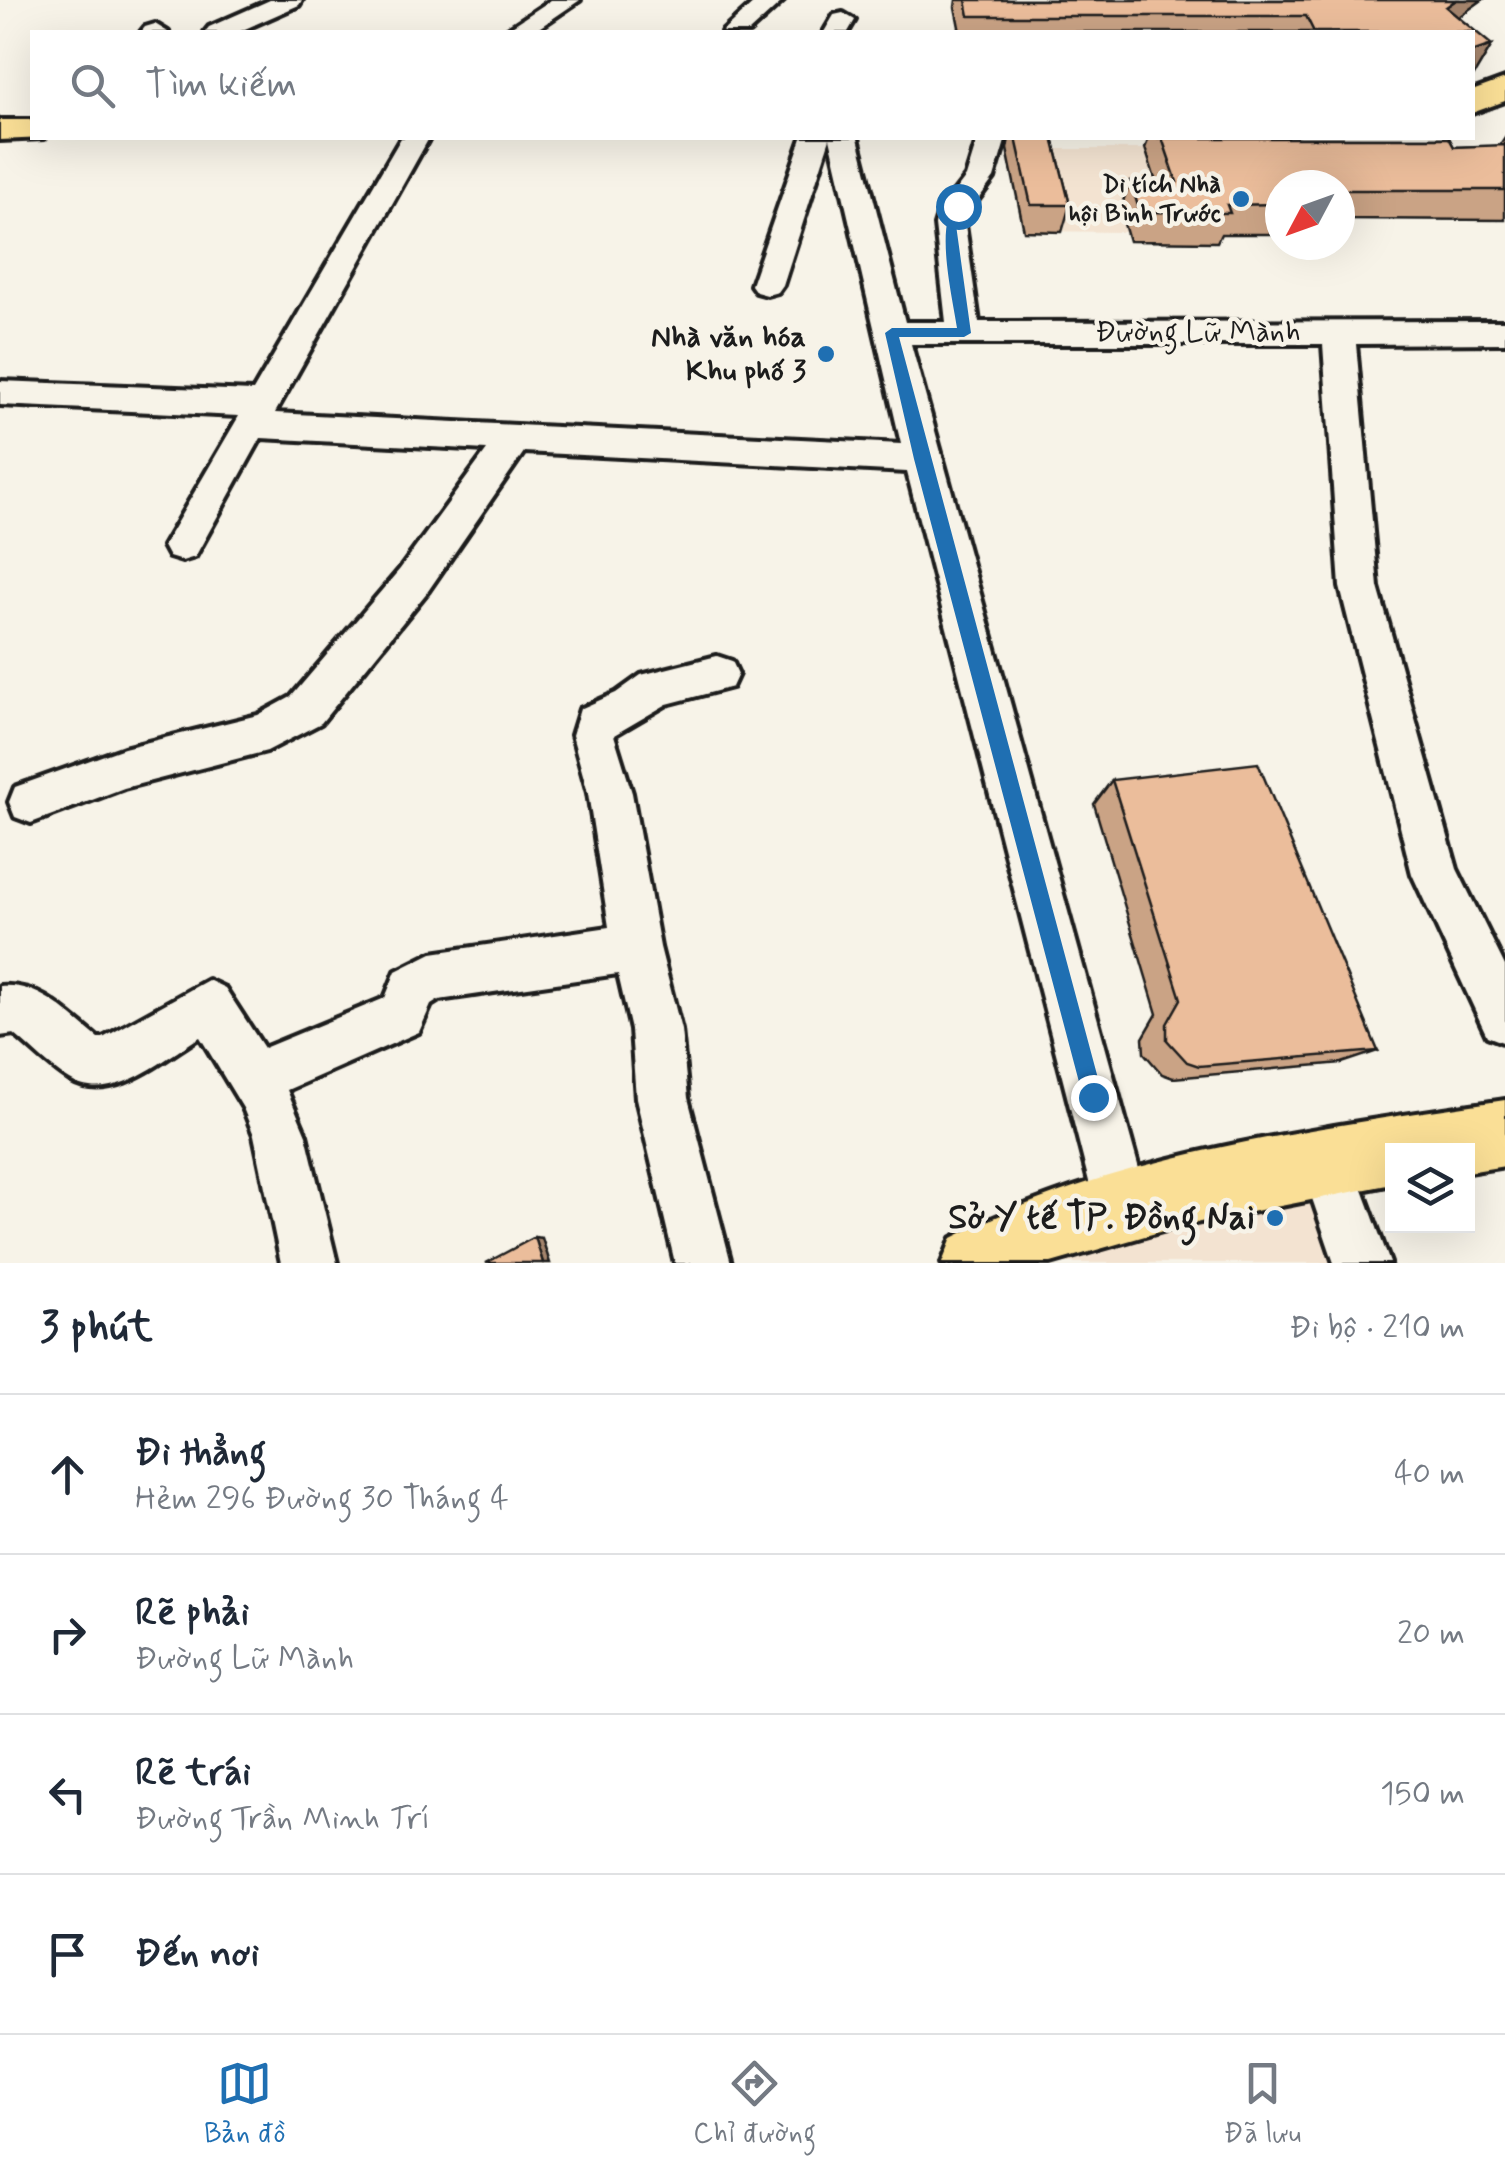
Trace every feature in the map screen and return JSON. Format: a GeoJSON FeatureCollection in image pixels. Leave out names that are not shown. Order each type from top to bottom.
{"type":"FeatureCollection","features":[{"type":"Feature","properties":{"kind":"main road"},"geometry":{"type":"LineString","coordinates":[[1475,102],[1505,89]]}},
{"type":"Feature","properties":{"kind":"main road"},"geometry":{"type":"LineString","coordinates":[[1475,124],[1505,123]]}},
{"type":"Feature","properties":{"kind":"main road"},"geometry":{"type":"LineString","coordinates":[[0,130],[30,130]]}},
{"type":"Feature","properties":{"kind":"main road"},"geometry":{"type":"LineString","coordinates":[[977,1263],[1014,1244],[1122,1205],[1326,1160],[1505,1133]]}},
{"type":"Feature","properties":{"kind":"street"},"geometry":{"type":"LineString","coordinates":[[222,30],[290,0]]}},
{"type":"Feature","properties":{"kind":"street"},"geometry":{"type":"LineString","coordinates":[[519,30],[568,0]]}},
{"type":"Feature","properties":{"kind":"street"},"geometry":{"type":"LineString","coordinates":[[736,30],[772,0]]}},
{"type":"Feature","properties":{"kind":"street"},"geometry":{"type":"LineString","coordinates":[[182,546],[414,140]]}},
{"type":"Feature","properties":{"kind":"street"},"geometry":{"type":"LineString","coordinates":[[767,285],[815,140]]}},
{"type":"Feature","properties":{"kind":"street"},"geometry":{"type":"LineString","coordinates":[[844,140],[922,459],[1122,1205]]}},
{"type":"Feature","properties":{"kind":"street"},"geometry":{"type":"LineString","coordinates":[[964,333],[951,218],[980,178],[991,140]]}},
{"type":"Feature","properties":{"kind":"street"},"geometry":{"type":"LineString","coordinates":[[1339,332],[1345,449],[1359,587],[1434,874],[1505,1018]]}},
{"type":"Feature","properties":{"kind":"street","name":"Đường Lữ Mành"},"geometry":{"type":"LineString","coordinates":[[892,333],[1505,332]]}},
{"type":"Feature","properties":{"kind":"street"},"geometry":{"type":"LineString","coordinates":[[0,393],[515,438],[922,459]]}},
{"type":"Feature","properties":{"kind":"street"},"geometry":{"type":"LineString","coordinates":[[31,802],[124,768],[268,732],[306,710],[414,580],[515,438]]}},
{"type":"Feature","properties":{"kind":"street"},"geometry":{"type":"LineString","coordinates":[[703,1263],[662,1098],[656,1030],[636,947],[610,793],[592,735],[595,722],[631,706],[656,688],[717,674]]}},
{"type":"Feature","properties":{"kind":"street"},"geometry":{"type":"LineString","coordinates":[[254,1078],[402,1015],[413,988],[432,977],[636,947]]}},
{"type":"Feature","properties":{"kind":"street"},"geometry":{"type":"LineString","coordinates":[[0,1011],[22,1009],[90,1064],[108,1063],[208,1006],[254,1078],[280,1136],[309,1263]]}},
{"type":"Feature","properties":{"kind":"street"},"geometry":{"type":"LineString","coordinates":[[1326,1160],[1362,1263]]}},
{"type":"Feature","properties":{"kind":"shaded area"},"geometry":{"type":"Polygon","coordinates":[[[1007,149],[1183,149],[1217,242],[1129,241],[1126,232],[1024,231],[1007,149]]]}},
{"type":"Feature","properties":{"kind":"shaded area","name":"Sở Y tế TP. Đồng Nai"},"geometry":{"type":"Polygon","coordinates":[[[1320,1196],[1344,1263],[1061,1263],[1123,1241],[1320,1196]]]}},
{"type":"Feature","properties":{"kind":"building"},"geometry":{"type":"Polygon","coordinates":[[[966,0],[1456,0],[1446,7],[1474,30],[1313,30],[1306,16],[969,16],[966,0]]]}},
{"type":"Feature","properties":{"kind":"building"},"geometry":{"type":"Polygon","coordinates":[[[1475,31],[1492,45],[1475,51],[1475,31]]]}},
{"type":"Feature","properties":{"kind":"building"},"geometry":{"type":"Polygon","coordinates":[[[1016,140],[1054,140],[1070,205],[1031,205],[1016,140]]]}},
{"type":"Feature","properties":{"kind":"building"},"geometry":{"type":"Polygon","coordinates":[[[1163,140],[1450,140],[1454,147],[1505,145],[1505,190],[1355,190],[1355,170],[1265,170],[1265,204],[1227,205],[1230,213],[1140,212],[1130,181],[1177,182],[1163,140]]]}},
{"type":"Feature","properties":{"kind":"building"},"geometry":{"type":"Polygon","coordinates":[[[1258,763],[1378,1051],[1199,1066],[1187,1062],[1167,1040],[1167,1024],[1181,999],[1112,780],[1258,763]]]}},
{"type":"Feature","properties":{"kind":"building"},"geometry":{"type":"Polygon","coordinates":[[[535,1237],[543,1263],[486,1263],[535,1237]]]}},
{"type":"Feature","properties":{"kind":"place","name":"Di tích Nhà hội Bình Trước"},"geometry":{"type":"Point","coordinates":[1241,199]}},
{"type":"Feature","properties":{"kind":"place","name":"Nhà văn hóa Khu phố 3"},"geometry":{"type":"Point","coordinates":[826,354]}},
{"type":"Feature","properties":{"kind":"place","name":"Sở Y tế TP. Đồng Nai"},"geometry":{"type":"Point","coordinates":[1275,1218]}},
{"type":"Feature","properties":{"kind":"route"},"geometry":{"type":"LineString","coordinates":[[958,206],[950,225],[964,333],[892,333],[922,459],[1093,1097]]}}]}
